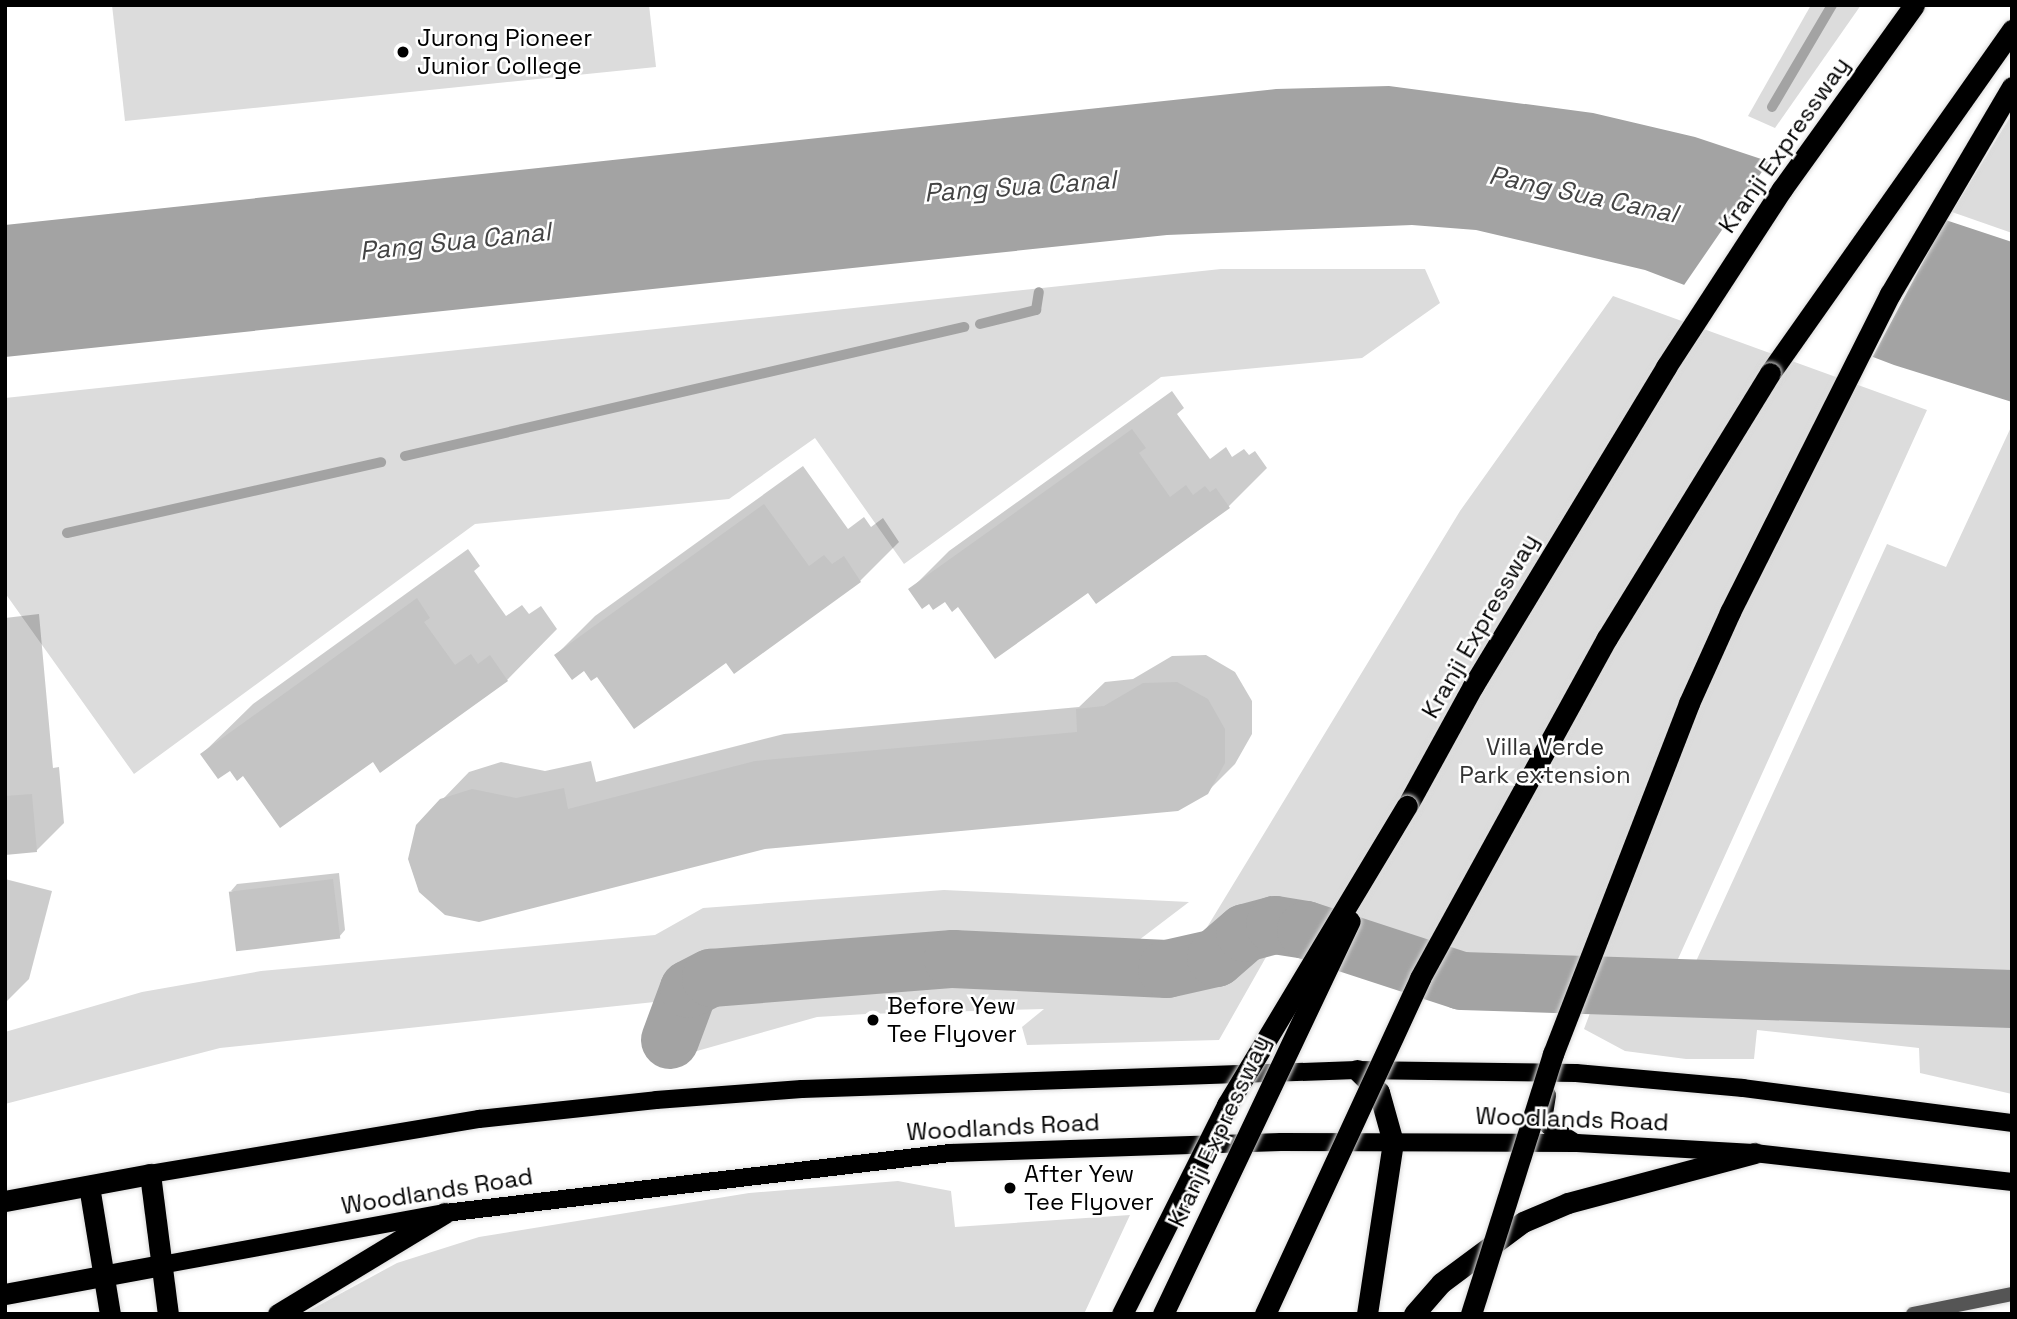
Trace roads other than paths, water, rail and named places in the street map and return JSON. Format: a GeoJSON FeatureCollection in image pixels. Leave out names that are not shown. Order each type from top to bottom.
{"type":"FeatureCollection","features":[{"type":"Feature","properties":{"kind":"highway","name":"Kranji Expressway"},"geometry":{"type":"LineString","coordinates":[[1163,1314],[1407,806],[1486,664],[1666,367],[1782,189],[1914,5]]}},
{"type":"Feature","properties":{"kind":"highway"},"geometry":{"type":"LineString","coordinates":[[1265,1314],[1420,978],[1607,639],[1770,373],[2012,30]]}},
{"type":"Feature","properties":{"kind":"highway"},"geometry":{"type":"LineString","coordinates":[[1471,1314],[1553,1054],[1695,692],[1890,293],[2012,87]]}},
{"type":"Feature","properties":{"kind":"highway"},"geometry":{"type":"LineString","coordinates":[[1122,1314],[1227,1105],[1407,806]]}},
{"type":"Feature","properties":{"kind":"highway"},"geometry":{"type":"LineString","coordinates":[[1357,1070],[1379,1092],[1393,1142],[1367,1314]]}},
{"type":"Feature","properties":{"kind":"highway"},"geometry":{"type":"LineString","coordinates":[[1414,1314],[1441,1283],[1523,1222],[1568,1203],[1754,1153]]}},
{"type":"Feature","properties":{"kind":"highway"},"geometry":{"type":"LineString","coordinates":[[150,1174],[168,1314]]}},
{"type":"Feature","properties":{"kind":"highway","name":"Woodlands Road"},"geometry":{"type":"LineString","coordinates":[[5,1201],[150,1174]]}},
{"type":"Feature","properties":{"kind":"highway"},"geometry":{"type":"LineString","coordinates":[[89,1186],[110,1314]]}},
{"type":"Feature","properties":{"kind":"highway"},"geometry":{"type":"LineString","coordinates":[[278,1314],[445,1213]]}},
{"type":"Feature","properties":{"kind":"highway","name":"Woodlands Road"},"geometry":{"type":"LineString","coordinates":[[5,1294],[105,1278],[161,1265]]}},
{"type":"Feature","properties":{"kind":"main road","name":"Woodlands Road"},"geometry":{"type":"LineString","coordinates":[[150,1174],[479,1119],[656,1100],[802,1089],[1357,1070],[1576,1073],[1743,1088],[2012,1123]]}},
{"type":"Feature","properties":{"kind":"main road"},"geometry":{"type":"LineString","coordinates":[[1576,1073],[1548,1090],[1544,1115],[1558,1135],[1577,1143]]}},
{"type":"Feature","properties":{"kind":"main road","name":"Woodlands Road"},"geometry":{"type":"LineString","coordinates":[[161,1265],[445,1213],[950,1153],[1393,1142],[1577,1143],[1754,1153],[2012,1182]]}},
{"type":"Feature","properties":{"kind":"street"},"geometry":{"type":"LineString","coordinates":[[1913,1314],[2012,1294]]}},
{"type":"Feature","properties":{"kind":"water","name":"Pang Sua Canal"},"geometry":{"type":"Polygon","coordinates":[[[1389,86],[1593,113],[1695,137],[2012,242],[2012,402],[1894,365],[1645,270],[1476,230],[1412,225],[1167,235],[5,357],[5,225],[1276,89],[1389,86]]]}},
{"type":"Feature","properties":{"kind":"waterway"},"geometry":{"type":"LineString","coordinates":[[1772,107],[1832,5]]}},
{"type":"Feature","properties":{"kind":"waterway"},"geometry":{"type":"LineString","coordinates":[[980,324],[1036,310],[1039,292]]}},
{"type":"Feature","properties":{"kind":"waterway"},"geometry":{"type":"LineString","coordinates":[[405,456],[964,327]]}},
{"type":"Feature","properties":{"kind":"waterway"},"geometry":{"type":"LineString","coordinates":[[67,533],[381,462]]}},
{"type":"Feature","properties":{"kind":"waterway"},"geometry":{"type":"LineString","coordinates":[[670,1040],[689,989],[711,978],[953,959],[1167,969],[1216,958],[1245,933],[1275,925],[1306,930],[1462,981],[2012,999]]}},
{"type":"Feature","properties":{"kind":"place","name":"Jurong Pioneer Junior College"},"geometry":{"type":"Point","coordinates":[403,52]}},
{"type":"Feature","properties":{"kind":"place","name":"Before Yew Tee Flyover"},"geometry":{"type":"Point","coordinates":[873,1020]}},
{"type":"Feature","properties":{"kind":"place","name":"After Yew Tee Flyover"},"geometry":{"type":"Point","coordinates":[1010,1188]}},
{"type":"Feature","properties":{"kind":"park label","name":"Villa Verde Park extension"},"geometry":{"type":"Point","coordinates":[1545,761]}}]}
